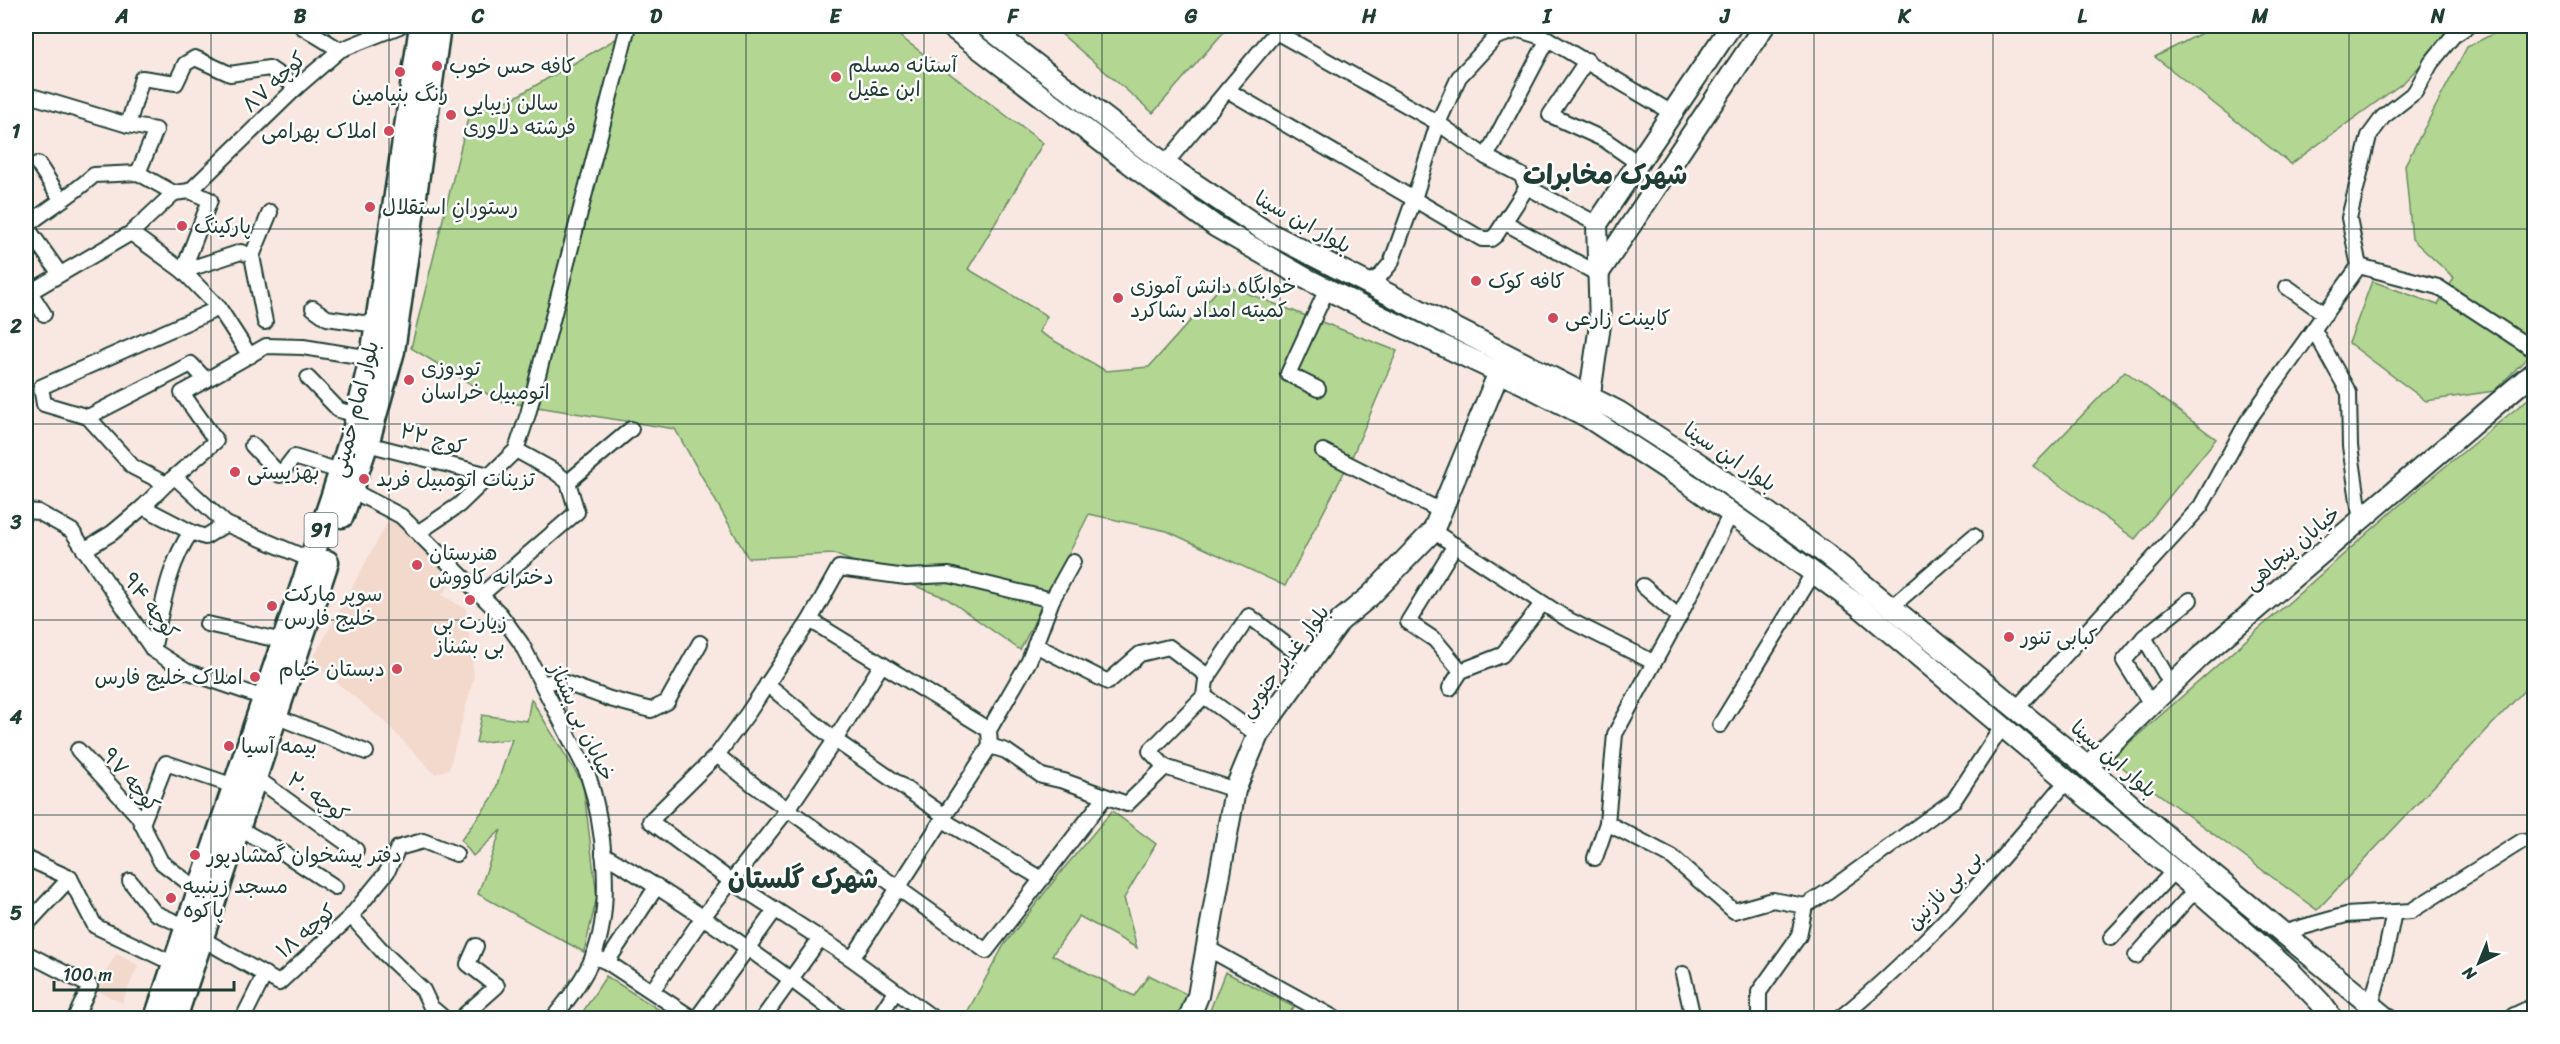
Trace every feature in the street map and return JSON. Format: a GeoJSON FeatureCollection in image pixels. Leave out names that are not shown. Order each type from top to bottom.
{"type":"FeatureCollection","features":[{"type":"Feature","properties":{"kind":"main road","name":"بلوار امام خمینی"},"geometry":{"type":"LineString","coordinates":[[163,1018],[174,963],[194,933],[198,891],[234,786],[273,705],[283,641],[311,560],[346,480],[367,444],[393,351],[402,216],[421,26]]}},
{"type":"Feature","properties":{"kind":"main road","name":"بلوار امام خمینی"},"geometry":{"type":"LineString","coordinates":[[163,1018],[194,933],[238,828],[255,777],[273,705],[346,480],[357,415],[402,216],[439,26]]}},
{"type":"Feature","properties":{"kind":"main road"},"geometry":{"type":"LineString","coordinates":[[950,26],[1215,226],[1327,289],[1586,416],[1731,513],[1814,572],[1859,606],[2196,889],[2291,972],[2332,1018]]}},
{"type":"Feature","properties":{"kind":"main road","name":"بلوار ابن سینا"},"geometry":{"type":"LineString","coordinates":[[986,26],[1164,164],[1264,231],[1590,396],[1701,465],[1826,554],[1892,607],[2087,767],[2373,1012],[2386,1018]]}},
{"type":"Feature","properties":{"kind":"main road"},"geometry":{"type":"LineString","coordinates":[[1586,416],[1600,325],[1597,224],[1731,26]]}},
{"type":"Feature","properties":{"kind":"main road"},"geometry":{"type":"LineString","coordinates":[[1598,274],[1764,26]]}},
{"type":"Feature","properties":{"kind":"main road","name":"بلوار غدیر جنوبی"},"geometry":{"type":"LineString","coordinates":[[1189,1018],[1198,996],[1235,790],[1258,735],[1340,621],[1371,596],[1433,531],[1499,372]]}},
{"type":"Feature","properties":{"kind":"main road","name":"خیابان پنجاهی"},"geometry":{"type":"LineString","coordinates":[[2087,767],[2201,656],[2535,372]]}},
{"type":"Feature","properties":{"kind":"main road"},"geometry":{"type":"LineString","coordinates":[[2515,1018],[2535,1009]]}},
{"type":"Feature","properties":{"kind":"street"},"geometry":{"type":"LineString","coordinates":[[301,26],[340,50]]}},
{"type":"Feature","properties":{"kind":"street","name":"کوچه ۸۷"},"geometry":{"type":"LineString","coordinates":[[190,191],[297,87],[340,50],[400,26]]}},
{"type":"Feature","properties":{"kind":"street"},"geometry":{"type":"LineString","coordinates":[[419,532],[459,505],[516,450],[528,414],[628,26]]}},
{"type":"Feature","properties":{"kind":"street"},"geometry":{"type":"LineString","coordinates":[[2016,709],[2201,506],[2247,422],[2359,266],[2349,218],[2369,136],[2383,117],[2415,92],[2431,63],[2453,36],[2468,26]]}},
{"type":"Feature","properties":{"kind":"street"},"geometry":{"type":"LineString","coordinates":[[1164,164],[1279,28],[1438,123],[1486,157],[1521,175],[1527,187],[1597,224]]}},
{"type":"Feature","properties":{"kind":"street"},"geometry":{"type":"LineString","coordinates":[[1367,284],[1380,276],[1391,263],[1438,123],[1459,77],[1496,37],[1519,30],[1548,39],[1587,60],[1672,113]]}},
{"type":"Feature","properties":{"kind":"street"},"geometry":{"type":"LineString","coordinates":[[1486,157],[1548,39]]}},
{"type":"Feature","properties":{"kind":"street"},"geometry":{"type":"LineString","coordinates":[[128,125],[142,78],[176,83],[185,64],[195,58],[230,74],[269,68],[297,87]]}},
{"type":"Feature","properties":{"kind":"street"},"geometry":{"type":"LineString","coordinates":[[1587,60],[1550,115],[1605,140],[1638,163]]}},
{"type":"Feature","properties":{"kind":"street"},"geometry":{"type":"LineString","coordinates":[[1227,90],[1482,239],[1491,239],[1527,187]]}},
{"type":"Feature","properties":{"kind":"street"},"geometry":{"type":"LineString","coordinates":[[35,97],[128,125],[156,130],[138,173]]}},
{"type":"Feature","properties":{"kind":"street"},"geometry":{"type":"LineString","coordinates":[[38,164],[61,199]]}},
{"type":"Feature","properties":{"kind":"street"},"geometry":{"type":"LineString","coordinates":[[60,274],[26,226],[61,199],[70,196],[94,175],[138,173],[174,193]]}},
{"type":"Feature","properties":{"kind":"street"},"geometry":{"type":"LineString","coordinates":[[44,314],[30,292],[131,232],[174,193],[190,191],[210,200],[183,272]]}},
{"type":"Feature","properties":{"kind":"street"},"geometry":{"type":"LineString","coordinates":[[265,322],[252,256],[270,212]]}},
{"type":"Feature","properties":{"kind":"street"},"geometry":{"type":"LineString","coordinates":[[1504,222],[1598,274]]}},
{"type":"Feature","properties":{"kind":"street"},"geometry":{"type":"LineString","coordinates":[[131,232],[183,272],[219,308],[250,356]]}},
{"type":"Feature","properties":{"kind":"street"},"geometry":{"type":"LineString","coordinates":[[183,272],[241,252],[252,256]]}},
{"type":"Feature","properties":{"kind":"street"},"geometry":{"type":"LineString","coordinates":[[2359,266],[2438,287],[2535,350]]}},
{"type":"Feature","properties":{"kind":"street"},"geometry":{"type":"LineString","coordinates":[[2287,287],[2325,314]]}},
{"type":"Feature","properties":{"kind":"street"},"geometry":{"type":"LineString","coordinates":[[1318,389],[1288,374],[1327,289]]}},
{"type":"Feature","properties":{"kind":"street"},"geometry":{"type":"LineString","coordinates":[[219,308],[41,387],[44,404],[88,417],[133,467],[171,481],[226,524],[311,560]]}},
{"type":"Feature","properties":{"kind":"street"},"geometry":{"type":"LineString","coordinates":[[313,308],[327,318],[376,325]]}},
{"type":"Feature","properties":{"kind":"street"},"geometry":{"type":"LineString","coordinates":[[2314,330],[2349,393],[2350,446],[2361,521]]}},
{"type":"Feature","properties":{"kind":"street"},"geometry":{"type":"LineString","coordinates":[[84,549],[112,533],[216,441],[182,393],[266,346],[303,347],[371,358]]}},
{"type":"Feature","properties":{"kind":"street"},"geometry":{"type":"LineString","coordinates":[[88,417],[191,364],[206,380]]}},
{"type":"Feature","properties":{"kind":"street"},"geometry":{"type":"LineString","coordinates":[[308,378],[339,410],[357,415]]}},
{"type":"Feature","properties":{"kind":"street"},"geometry":{"type":"LineString","coordinates":[[568,482],[631,429]]}},
{"type":"Feature","properties":{"kind":"street","name":"خیابان بی بشناز"},"geometry":{"type":"LineString","coordinates":[[252,444],[280,476],[294,457],[346,480],[401,516],[500,614],[521,643],[543,684],[587,772],[593,791],[603,854],[603,908],[600,933],[593,956],[572,993],[553,1018]]}},
{"type":"Feature","properties":{"kind":"street","name":"کوچ ۲۲"},"geometry":{"type":"LineString","coordinates":[[367,444],[489,476]]}},
{"type":"Feature","properties":{"kind":"street"},"geometry":{"type":"LineString","coordinates":[[481,595],[577,512],[568,482],[554,471],[516,450]]}},
{"type":"Feature","properties":{"kind":"street"},"geometry":{"type":"LineString","coordinates":[[1323,451],[1441,511]]}},
{"type":"Feature","properties":{"kind":"street"},"geometry":{"type":"LineString","coordinates":[[143,507],[205,537],[226,524]]}},
{"type":"Feature","properties":{"kind":"street","name":"کوچه ۹۴"},"geometry":{"type":"LineString","coordinates":[[26,511],[38,512],[72,531],[153,650],[186,671],[273,705],[366,752]]}},
{"type":"Feature","properties":{"kind":"street"},"geometry":{"type":"LineString","coordinates":[[1595,858],[1606,824],[1615,734],[1679,617],[1731,513]]}},
{"type":"Feature","properties":{"kind":"street"},"geometry":{"type":"LineString","coordinates":[[1433,531],[1542,604],[1586,630],[1653,662]]}},
{"type":"Feature","properties":{"kind":"street"},"geometry":{"type":"LineString","coordinates":[[153,650],[167,585],[182,545],[191,532]]}},
{"type":"Feature","properties":{"kind":"street"},"geometry":{"type":"LineString","coordinates":[[1892,607],[1974,536]]}},
{"type":"Feature","properties":{"kind":"street"},"geometry":{"type":"LineString","coordinates":[[1455,545],[1408,622],[1435,640],[1461,671]]}},
{"type":"Feature","properties":{"kind":"street"},"geometry":{"type":"LineString","coordinates":[[852,959],[990,746],[989,730],[1029,661],[1052,600],[1073,561]]}},
{"type":"Feature","properties":{"kind":"street"},"geometry":{"type":"LineString","coordinates":[[933,1018],[852,959],[819,940],[731,881],[650,821],[717,755],[810,620],[838,568],[906,577],[949,575],[1052,600]]}},
{"type":"Feature","properties":{"kind":"street"},"geometry":{"type":"LineString","coordinates":[[1720,725],[1814,572]]}},
{"type":"Feature","properties":{"kind":"street"},"geometry":{"type":"LineString","coordinates":[[1643,586],[1679,617]]}},
{"type":"Feature","properties":{"kind":"street"},"geometry":{"type":"LineString","coordinates":[[2151,704],[2124,662],[2144,637],[2190,600]]}},
{"type":"Feature","properties":{"kind":"street"},"geometry":{"type":"LineString","coordinates":[[1450,688],[1461,671],[1502,655],[1542,604]]}},
{"type":"Feature","properties":{"kind":"street"},"geometry":{"type":"LineString","coordinates":[[1235,790],[1165,767],[1150,751],[1204,696],[1209,677],[1249,616],[1310,663]]}},
{"type":"Feature","properties":{"kind":"street"},"geometry":{"type":"LineString","coordinates":[[810,620],[989,730]]}},
{"type":"Feature","properties":{"kind":"street"},"geometry":{"type":"LineString","coordinates":[[207,624],[283,641]]}},
{"type":"Feature","properties":{"kind":"street"},"geometry":{"type":"LineString","coordinates":[[2144,637],[2171,684]]}},
{"type":"Feature","properties":{"kind":"street"},"geometry":{"type":"LineString","coordinates":[[543,684],[557,680],[610,699],[651,710],[667,702],[700,643]]}},
{"type":"Feature","properties":{"kind":"street"},"geometry":{"type":"LineString","coordinates":[[1035,645],[1108,682],[1140,654],[1169,647],[1209,677]]}},
{"type":"Feature","properties":{"kind":"street"},"geometry":{"type":"LineString","coordinates":[[652,991],[703,917],[788,808],[835,740],[882,664]]}},
{"type":"Feature","properties":{"kind":"street"},"geometry":{"type":"LineString","coordinates":[[768,684],[835,740],[944,818],[1042,879]]}},
{"type":"Feature","properties":{"kind":"street"},"geometry":{"type":"LineString","coordinates":[[1204,696],[1258,735]]}},
{"type":"Feature","properties":{"kind":"street"},"geometry":{"type":"LineString","coordinates":[[1606,824],[1672,856],[1734,911],[1773,900],[1805,906],[1954,800],[2002,727]]}},
{"type":"Feature","properties":{"kind":"street"},"geometry":{"type":"LineString","coordinates":[[990,746],[1006,751],[1042,776],[1064,780],[1127,804],[1165,767]]}},
{"type":"Feature","properties":{"kind":"street","name":"کوچه ۹۷"},"geometry":{"type":"LineString","coordinates":[[78,750],[138,816],[161,861],[198,891]]}},
{"type":"Feature","properties":{"kind":"street"},"geometry":{"type":"LineString","coordinates":[[717,755],[755,786],[986,951],[1105,797]]}},
{"type":"Feature","properties":{"kind":"street"},"geometry":{"type":"LineString","coordinates":[[142,824],[166,764],[234,786]]}},
{"type":"Feature","properties":{"kind":"street","name":"کوچه ۲۰"},"geometry":{"type":"LineString","coordinates":[[255,777],[356,850]]}},
{"type":"Feature","properties":{"kind":"street","name":"بی بی نازنین"},"geometry":{"type":"LineString","coordinates":[[1840,1018],[1871,993],[1928,939],[2002,858],[2067,781]]}},
{"type":"Feature","properties":{"kind":"street"},"geometry":{"type":"LineString","coordinates":[[238,828],[335,887]]}},
{"type":"Feature","properties":{"kind":"street"},"geometry":{"type":"LineString","coordinates":[[351,916],[387,872],[398,848],[423,841],[456,854]]}},
{"type":"Feature","properties":{"kind":"street"},"geometry":{"type":"LineString","coordinates":[[2282,933],[2346,915],[2411,911],[2522,841]]}},
{"type":"Feature","properties":{"kind":"street"},"geometry":{"type":"LineString","coordinates":[[603,854],[657,886],[749,947],[842,1018]]}},
{"type":"Feature","properties":{"kind":"street"},"geometry":{"type":"LineString","coordinates":[[26,858],[70,878],[95,926],[174,963]]}},
{"type":"Feature","properties":{"kind":"street"},"geometry":{"type":"LineString","coordinates":[[2111,938],[2174,871]]}},
{"type":"Feature","properties":{"kind":"street"},"geometry":{"type":"LineString","coordinates":[[28,918],[70,878]]}},
{"type":"Feature","properties":{"kind":"street","name":"کوچه ۱۸"},"geometry":{"type":"LineString","coordinates":[[130,881],[154,913],[194,933],[279,983],[351,916],[385,954],[423,990],[431,1007],[444,1018]]}},
{"type":"Feature","properties":{"kind":"street"},"geometry":{"type":"LineString","coordinates":[[607,962],[657,886]]}},
{"type":"Feature","properties":{"kind":"street"},"geometry":{"type":"LineString","coordinates":[[2136,957],[2196,889]]}},
{"type":"Feature","properties":{"kind":"street"},"geometry":{"type":"LineString","coordinates":[[1759,1018],[1759,992],[1799,936],[1805,906]]}},
{"type":"Feature","properties":{"kind":"street"},"geometry":{"type":"LineString","coordinates":[[698,1018],[775,910]]}},
{"type":"Feature","properties":{"kind":"street"},"geometry":{"type":"LineString","coordinates":[[2373,1012],[2394,912]]}},
{"type":"Feature","properties":{"kind":"street"},"geometry":{"type":"LineString","coordinates":[[764,1018],[819,940]]}},
{"type":"Feature","properties":{"kind":"street"},"geometry":{"type":"LineString","coordinates":[[461,1018],[496,986],[468,964],[476,946]]}},
{"type":"Feature","properties":{"kind":"street"},"geometry":{"type":"LineString","coordinates":[[1207,948],[1334,1018]]}},
{"type":"Feature","properties":{"kind":"street"},"geometry":{"type":"LineString","coordinates":[[26,953],[90,986],[75,1018]]}},
{"type":"Feature","properties":{"kind":"street"},"geometry":{"type":"LineString","coordinates":[[593,956],[607,962],[692,1018]]}},
{"type":"Feature","properties":{"kind":"street"},"geometry":{"type":"LineString","coordinates":[[243,1018],[265,974]]}},
{"type":"Feature","properties":{"kind":"street"},"geometry":{"type":"LineString","coordinates":[[1683,974],[1693,1018]]}},
{"type":"Feature","properties":{"kind":"street"},"geometry":{"type":"LineString","coordinates":[[878,1018],[895,992]]}},
{"type":"Feature","properties":{"kind":"shaded area","name":"دبستان خیام"},"geometry":{"type":"Polygon","coordinates":[[[390,518],[414,536],[455,577],[442,595],[466,609],[474,677],[449,769],[435,774],[383,720],[311,662],[390,518]]]}},
{"type":"Feature","properties":{"kind":"shaded area"},"geometry":{"type":"Polygon","coordinates":[[[116,954],[138,965],[122,1003],[96,990],[116,954]]]}},
{"type":"Feature","properties":{"kind":"green space"},"geometry":{"type":"Polygon","coordinates":[[[638,26],[886,26],[1043,143],[968,269],[1047,316],[1039,332],[1106,371],[1149,367],[1223,284],[1397,351],[1352,457],[1285,586],[1167,531],[1089,514],[1020,650],[946,598],[834,554],[748,558],[675,429],[499,401],[411,348],[469,114],[514,98],[638,26]]]}},
{"type":"Feature","properties":{"kind":"green space"},"geometry":{"type":"Polygon","coordinates":[[[1052,26],[1229,26],[1153,113],[1052,26]]]}},
{"type":"Feature","properties":{"kind":"green space"},"geometry":{"type":"Polygon","coordinates":[[[2215,26],[2460,26],[2404,82],[2291,164],[2155,57],[2215,26]]]}},
{"type":"Feature","properties":{"kind":"green space"},"geometry":{"type":"Polygon","coordinates":[[[2508,26],[2534,26],[2534,351],[2494,391],[2426,401],[2349,343],[2372,281],[2438,305],[2454,278],[2412,239],[2405,165],[2467,47],[2508,26]]]}},
{"type":"Feature","properties":{"kind":"green space"},"geometry":{"type":"Polygon","coordinates":[[[2125,371],[2216,439],[2135,539],[2033,466],[2125,371]]]}},
{"type":"Feature","properties":{"kind":"green space"},"geometry":{"type":"Polygon","coordinates":[[[2534,394],[2534,680],[2317,910],[2111,759],[2419,488],[2534,394]]]}},
{"type":"Feature","properties":{"kind":"green space"},"geometry":{"type":"Polygon","coordinates":[[[531,699],[583,784],[597,897],[584,952],[478,894],[501,830],[473,856],[461,840],[493,797],[512,739],[476,743],[482,715],[527,721],[531,699]]]}},
{"type":"Feature","properties":{"kind":"green space"},"geometry":{"type":"Polygon","coordinates":[[[1112,811],[1156,844],[1124,898],[1137,948],[1079,916],[1052,955],[1134,996],[1149,975],[1188,995],[1179,1018],[964,1018],[1004,945],[1112,811]]]}},
{"type":"Feature","properties":{"kind":"green space"},"geometry":{"type":"Polygon","coordinates":[[[1225,972],[1294,1007],[1286,1018],[1207,1018],[1225,972]]]}},
{"type":"Feature","properties":{"kind":"green space"},"geometry":{"type":"Polygon","coordinates":[[[606,976],[672,1018],[579,1018],[606,976]]]}},
{"type":"Feature","properties":{"kind":"place","name":"کافه حس خوب"},"geometry":{"type":"Point","coordinates":[437,66]}},
{"type":"Feature","properties":{"kind":"place","name":"رنگ بنیامین"},"geometry":{"type":"Point","coordinates":[400,72]}},
{"type":"Feature","properties":{"kind":"place","name":"آستانه مسلم ابن عقیل"},"geometry":{"type":"Point","coordinates":[836,77]}},
{"type":"Feature","properties":{"kind":"place","name":"سالن زیبایی فرشته دلاوری"},"geometry":{"type":"Point","coordinates":[451,115]}},
{"type":"Feature","properties":{"kind":"place","name":"املاک بهرامی"},"geometry":{"type":"Point","coordinates":[389,131]}},
{"type":"Feature","properties":{"kind":"place","name":"رستورانِ استقلال"},"geometry":{"type":"Point","coordinates":[370,207]}},
{"type":"Feature","properties":{"kind":"place","name":"پارکینگ"},"geometry":{"type":"Point","coordinates":[182,226]}},
{"type":"Feature","properties":{"kind":"place","name":"کافه کوک"},"geometry":{"type":"Point","coordinates":[1476,281]}},
{"type":"Feature","properties":{"kind":"place","name":"خوابگاه دانش آموزی کمیته امداد بشاکرد"},"geometry":{"type":"Point","coordinates":[1118,298]}},
{"type":"Feature","properties":{"kind":"place","name":"کابینت زارعی"},"geometry":{"type":"Point","coordinates":[1553,318]}},
{"type":"Feature","properties":{"kind":"place","name":"تودوزی اتومبیل خراسان"},"geometry":{"type":"Point","coordinates":[409,380]}},
{"type":"Feature","properties":{"kind":"place","name":"بهزیستی"},"geometry":{"type":"Point","coordinates":[235,472]}},
{"type":"Feature","properties":{"kind":"place","name":"تزینات اتومبیل فربد"},"geometry":{"type":"Point","coordinates":[364,479]}},
{"type":"Feature","properties":{"kind":"place","name":"هنرستان دخترانه کاووش"},"geometry":{"type":"Point","coordinates":[417,565]}},
{"type":"Feature","properties":{"kind":"place","name":"زیارت بی بی بشناز"},"geometry":{"type":"Point","coordinates":[470,600]}},
{"type":"Feature","properties":{"kind":"place","name":"سوپر مارکت خلیج فارس"},"geometry":{"type":"Point","coordinates":[272,606]}},
{"type":"Feature","properties":{"kind":"place","name":"کبابی تنور"},"geometry":{"type":"Point","coordinates":[2009,637]}},
{"type":"Feature","properties":{"kind":"place","name":"دبستان خیام"},"geometry":{"type":"Point","coordinates":[397,669]}},
{"type":"Feature","properties":{"kind":"place","name":"املاک خلیج فارس"},"geometry":{"type":"Point","coordinates":[255,677]}},
{"type":"Feature","properties":{"kind":"place","name":"بیمه آسیا"},"geometry":{"type":"Point","coordinates":[229,746]}},
{"type":"Feature","properties":{"kind":"place","name":"دفتر پیشخوان گمشادپور"},"geometry":{"type":"Point","coordinates":[195,855]}},
{"type":"Feature","properties":{"kind":"place","name":"مسجد زینبیه پاکوه"},"geometry":{"type":"Point","coordinates":[171,898]}},
{"type":"Feature","properties":{"kind":"district","name":"شهرک مخابرات"},"geometry":{"type":"Point","coordinates":[1605,175]}},
{"type":"Feature","properties":{"kind":"district","name":"شهرک گلستان"},"geometry":{"type":"Point","coordinates":[803,879]}}]}
